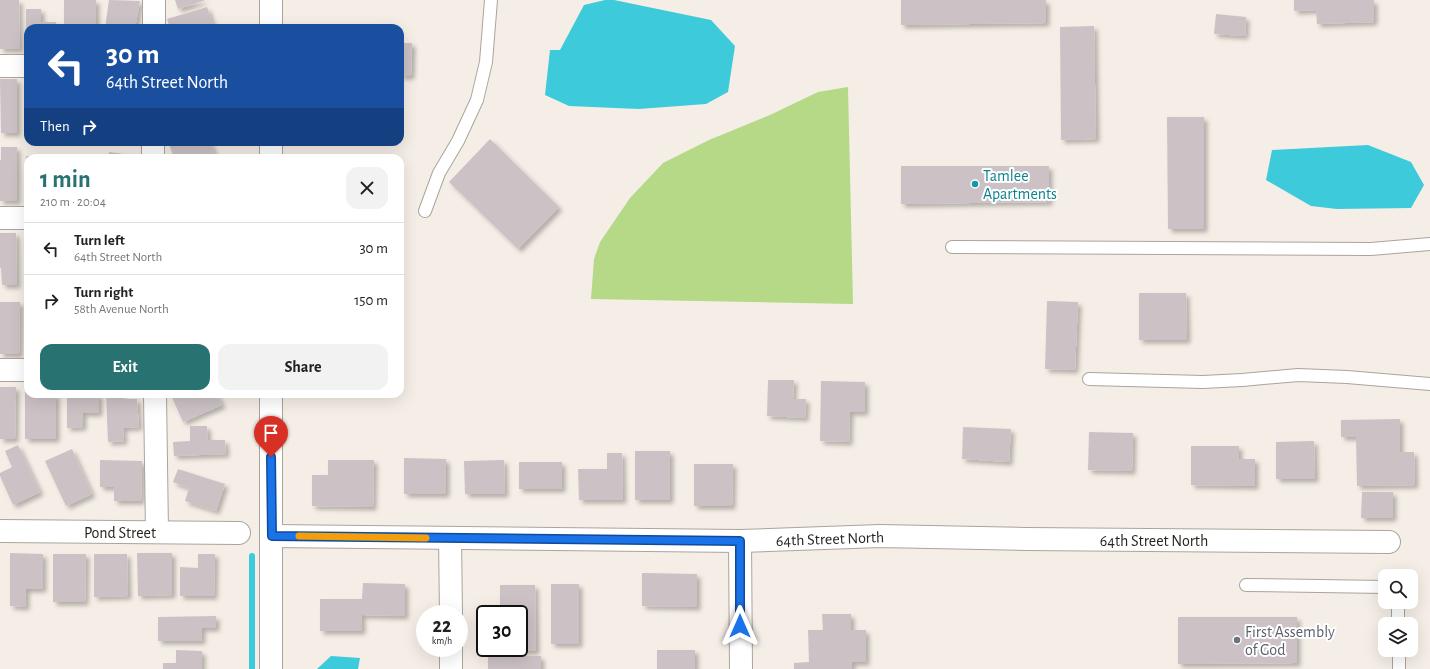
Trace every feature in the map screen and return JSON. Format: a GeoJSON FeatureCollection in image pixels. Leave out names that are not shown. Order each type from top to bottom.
{"type":"FeatureCollection","features":[{"type":"Feature","properties":{"kind":"street"},"geometry":{"type":"LineString","coordinates":[[154,0],[154,24]]}},
{"type":"Feature","properties":{"kind":"street"},"geometry":{"type":"LineString","coordinates":[[271,0],[271,24]]}},
{"type":"Feature","properties":{"kind":"street"},"geometry":{"type":"LineString","coordinates":[[0,66],[24,66]]}},
{"type":"Feature","properties":{"kind":"street"},"geometry":{"type":"LineString","coordinates":[[0,218],[24,218]]}},
{"type":"Feature","properties":{"kind":"street"},"geometry":{"type":"LineString","coordinates":[[0,370],[24,370]]}},
{"type":"Feature","properties":{"kind":"street"},"geometry":{"type":"LineString","coordinates":[[155,398],[157,532]]}},
{"type":"Feature","properties":{"kind":"street"},"geometry":{"type":"LineString","coordinates":[[271,398],[271,669]]}},
{"type":"Feature","properties":{"kind":"street","name":"Pond Street"},"geometry":{"type":"LineString","coordinates":[[0,531],[239,533]]}},
{"type":"Feature","properties":{"kind":"street","name":"64th Street North"},"geometry":{"type":"LineString","coordinates":[[272,536],[740,541],[880,536],[1026,539],[1389,542]]}},
{"type":"Feature","properties":{"kind":"street"},"geometry":{"type":"LineString","coordinates":[[450,538],[451,605]]}},
{"type":"Feature","properties":{"kind":"street"},"geometry":{"type":"LineString","coordinates":[[740,541],[740,669]]}},
{"type":"Feature","properties":{"kind":"street"},"geometry":{"type":"LineString","coordinates":[[451,657],[451,669]]}},
{"type":"Feature","properties":{"kind":"lane"},"geometry":{"type":"LineString","coordinates":[[425,212],[439,173],[458,141],[477,100],[486,62],[491,0]]}},
{"type":"Feature","properties":{"kind":"lane"},"geometry":{"type":"LineString","coordinates":[[952,247],[1371,249],[1430,244]]}},
{"type":"Feature","properties":{"kind":"lane"},"geometry":{"type":"LineString","coordinates":[[1089,379],[1203,382],[1298,375],[1347,376],[1430,384]]}},
{"type":"Feature","properties":{"kind":"lane"},"geometry":{"type":"LineString","coordinates":[[1246,585],[1378,587]]}},
{"type":"Feature","properties":{"kind":"lane"},"geometry":{"type":"LineString","coordinates":[[1399,657],[1399,669]]}},
{"type":"Feature","properties":{"kind":"green space"},"geometry":{"type":"Polygon","coordinates":[[[848,87],[853,304],[591,299],[594,259],[600,242],[630,198],[663,163],[709,140],[770,115],[818,92],[848,87]]]}},
{"type":"Feature","properties":{"kind":"water"},"geometry":{"type":"Polygon","coordinates":[[[605,0],[614,0],[711,20],[735,46],[728,92],[706,104],[639,109],[569,106],[545,95],[550,50],[560,50],[584,5],[605,0]]]}},
{"type":"Feature","properties":{"kind":"water"},"geometry":{"type":"Polygon","coordinates":[[[1368,145],[1411,162],[1424,185],[1411,208],[1337,209],[1311,206],[1266,180],[1272,150],[1368,145]]]}},
{"type":"Feature","properties":{"kind":"water"},"geometry":{"type":"Polygon","coordinates":[[[331,656],[360,658],[358,669],[317,669],[331,656]]]}},
{"type":"Feature","properties":{"kind":"building"},"geometry":{"type":"Polygon","coordinates":[[[0,0],[19,0],[20,49],[0,49],[0,0]]]}},
{"type":"Feature","properties":{"kind":"building"},"geometry":{"type":"Polygon","coordinates":[[[64,0],[96,0],[96,24],[64,24],[64,0]]]}},
{"type":"Feature","properties":{"kind":"building"},"geometry":{"type":"Polygon","coordinates":[[[109,0],[140,1],[136,24],[106,24],[109,0]]]}},
{"type":"Feature","properties":{"kind":"building"},"geometry":{"type":"Polygon","coordinates":[[[175,0],[206,0],[178,9],[175,0]]]}},
{"type":"Feature","properties":{"kind":"building"},"geometry":{"type":"Polygon","coordinates":[[[901,0],[1046,0],[1046,23],[901,25],[901,0]]]}},
{"type":"Feature","properties":{"kind":"building"},"geometry":{"type":"Polygon","coordinates":[[[1294,0],[1374,0],[1374,22],[1317,24],[1316,10],[1294,11],[1294,0]]]}},
{"type":"Feature","properties":{"kind":"building"},"geometry":{"type":"Polygon","coordinates":[[[207,7],[213,24],[169,24],[167,19],[207,7]]]}},
{"type":"Feature","properties":{"kind":"building"},"geometry":{"type":"Polygon","coordinates":[[[26,9],[41,9],[41,22],[56,22],[56,24],[26,24],[26,9]]]}},
{"type":"Feature","properties":{"kind":"building"},"geometry":{"type":"Polygon","coordinates":[[[1216,14],[1246,17],[1245,36],[1214,34],[1216,14]]]}},
{"type":"Feature","properties":{"kind":"building","name":"Tamlee Apartments"},"geometry":{"type":"Polygon","coordinates":[[[1094,26],[1096,139],[1061,140],[1060,27],[1094,26]]]}},
{"type":"Feature","properties":{"kind":"building"},"geometry":{"type":"Polygon","coordinates":[[[404,43],[412,43],[411,76],[404,76],[404,43]]]}},
{"type":"Feature","properties":{"kind":"building"},"geometry":{"type":"Polygon","coordinates":[[[0,79],[17,79],[17,133],[1,133],[0,79]]]}},
{"type":"Feature","properties":{"kind":"building"},"geometry":{"type":"Polygon","coordinates":[[[1167,117],[1204,117],[1204,229],[1168,229],[1167,117]]]}},
{"type":"Feature","properties":{"kind":"building"},"geometry":{"type":"Polygon","coordinates":[[[490,139],[559,207],[518,249],[449,182],[490,139]]]}},
{"type":"Feature","properties":{"kind":"building"},"geometry":{"type":"Polygon","coordinates":[[[170,146],[212,146],[214,154],[173,154],[170,146]]]}},
{"type":"Feature","properties":{"kind":"building"},"geometry":{"type":"Polygon","coordinates":[[[1,147],[17,147],[17,201],[0,201],[1,147]]]}},
{"type":"Feature","properties":{"kind":"building"},"geometry":{"type":"Polygon","coordinates":[[[109,152],[124,154],[109,154],[109,152]]]}},
{"type":"Feature","properties":{"kind":"building","name":"Tamlee Apartments"},"geometry":{"type":"Polygon","coordinates":[[[901,166],[1049,166],[1049,202],[901,204],[901,166]]]}},
{"type":"Feature","properties":{"kind":"building"},"geometry":{"type":"Polygon","coordinates":[[[0,233],[16,233],[17,285],[2,285],[0,268],[0,233]]]}},
{"type":"Feature","properties":{"kind":"building"},"geometry":{"type":"Polygon","coordinates":[[[1139,293],[1186,293],[1187,340],[1139,340],[1139,293]]]}},
{"type":"Feature","properties":{"kind":"building"},"geometry":{"type":"Polygon","coordinates":[[[1047,301],[1078,302],[1075,370],[1045,369],[1047,301]]]}},
{"type":"Feature","properties":{"kind":"building"},"geometry":{"type":"Polygon","coordinates":[[[0,302],[20,302],[19,354],[0,354],[0,302]]]}},
{"type":"Feature","properties":{"kind":"building"},"geometry":{"type":"Polygon","coordinates":[[[768,380],[794,380],[793,399],[806,399],[805,418],[767,416],[768,380]]]}},
{"type":"Feature","properties":{"kind":"building"},"geometry":{"type":"Polygon","coordinates":[[[821,381],[865,382],[865,412],[850,412],[849,442],[820,441],[821,381]]]}},
{"type":"Feature","properties":{"kind":"building"},"geometry":{"type":"Polygon","coordinates":[[[0,387],[16,387],[15,439],[0,439],[0,387]]]}},
{"type":"Feature","properties":{"kind":"building"},"geometry":{"type":"Polygon","coordinates":[[[25,398],[56,398],[56,439],[25,439],[25,398]]]}},
{"type":"Feature","properties":{"kind":"building"},"geometry":{"type":"Polygon","coordinates":[[[67,398],[99,398],[99,413],[83,413],[83,427],[67,428],[67,398]]]}},
{"type":"Feature","properties":{"kind":"building"},"geometry":{"type":"Polygon","coordinates":[[[106,398],[137,399],[139,427],[123,428],[124,441],[108,442],[106,398]]]}},
{"type":"Feature","properties":{"kind":"building"},"geometry":{"type":"Polygon","coordinates":[[[172,398],[219,398],[222,405],[183,422],[172,398]]]}},
{"type":"Feature","properties":{"kind":"building"},"geometry":{"type":"Polygon","coordinates":[[[1400,419],[1400,452],[1414,452],[1415,485],[1357,486],[1356,437],[1341,437],[1341,420],[1400,419]]]}},
{"type":"Feature","properties":{"kind":"building"},"geometry":{"type":"Polygon","coordinates":[[[190,426],[207,426],[208,440],[225,440],[226,454],[174,456],[173,442],[190,441],[190,426]]]}},
{"type":"Feature","properties":{"kind":"building"},"geometry":{"type":"Polygon","coordinates":[[[963,427],[1011,429],[1009,462],[962,459],[963,427]]]}},
{"type":"Feature","properties":{"kind":"building"},"geometry":{"type":"Polygon","coordinates":[[[1089,432],[1133,433],[1132,471],[1088,470],[1089,432]]]}},
{"type":"Feature","properties":{"kind":"building"},"geometry":{"type":"Polygon","coordinates":[[[1314,441],[1315,479],[1276,479],[1276,442],[1314,441]]]}},
{"type":"Feature","properties":{"kind":"building"},"geometry":{"type":"Polygon","coordinates":[[[18,445],[40,492],[13,505],[0,473],[12,467],[5,451],[18,445]]]}},
{"type":"Feature","properties":{"kind":"building"},"geometry":{"type":"Polygon","coordinates":[[[1191,446],[1239,446],[1239,459],[1255,459],[1255,486],[1191,485],[1191,446]]]}},
{"type":"Feature","properties":{"kind":"building"},"geometry":{"type":"Polygon","coordinates":[[[72,449],[92,494],[66,506],[45,461],[72,449]]]}},
{"type":"Feature","properties":{"kind":"building"},"geometry":{"type":"Polygon","coordinates":[[[635,451],[670,451],[670,500],[635,500],[635,451]]]}},
{"type":"Feature","properties":{"kind":"building"},"geometry":{"type":"Polygon","coordinates":[[[607,453],[622,453],[623,500],[579,500],[578,469],[607,469],[607,453]]]}},
{"type":"Feature","properties":{"kind":"building"},"geometry":{"type":"Polygon","coordinates":[[[404,458],[446,459],[446,494],[404,494],[404,458]]]}},
{"type":"Feature","properties":{"kind":"building"},"geometry":{"type":"Polygon","coordinates":[[[100,460],[142,461],[141,501],[114,501],[114,487],[100,487],[100,460]]]}},
{"type":"Feature","properties":{"kind":"building"},"geometry":{"type":"Polygon","coordinates":[[[328,460],[374,460],[373,507],[312,506],[312,475],[328,475],[328,460]]]}},
{"type":"Feature","properties":{"kind":"building"},"geometry":{"type":"Polygon","coordinates":[[[504,460],[505,494],[465,494],[464,461],[504,460]]]}},
{"type":"Feature","properties":{"kind":"building"},"geometry":{"type":"Polygon","coordinates":[[[519,462],[562,462],[562,489],[519,489],[519,462]]]}},
{"type":"Feature","properties":{"kind":"building"},"geometry":{"type":"Polygon","coordinates":[[[694,464],[733,464],[732,506],[694,506],[694,464]]]}},
{"type":"Feature","properties":{"kind":"building"},"geometry":{"type":"Polygon","coordinates":[[[178,469],[225,484],[216,511],[185,501],[189,488],[173,482],[178,469]]]}},
{"type":"Feature","properties":{"kind":"building"},"geometry":{"type":"Polygon","coordinates":[[[1362,492],[1393,492],[1393,518],[1361,518],[1362,492]]]}},
{"type":"Feature","properties":{"kind":"building"},"geometry":{"type":"Polygon","coordinates":[[[10,553],[43,554],[43,589],[26,589],[26,607],[10,606],[10,553]]]}},
{"type":"Feature","properties":{"kind":"building"},"geometry":{"type":"Polygon","coordinates":[[[137,553],[172,553],[172,595],[138,596],[137,553]]]}},
{"type":"Feature","properties":{"kind":"building"},"geometry":{"type":"Polygon","coordinates":[[[53,554],[86,554],[85,602],[53,602],[53,554]]]}},
{"type":"Feature","properties":{"kind":"building"},"geometry":{"type":"Polygon","coordinates":[[[94,554],[127,554],[128,596],[94,597],[94,554]]]}},
{"type":"Feature","properties":{"kind":"building"},"geometry":{"type":"Polygon","coordinates":[[[198,554],[215,554],[214,596],[180,596],[180,567],[198,568],[198,554]]]}},
{"type":"Feature","properties":{"kind":"building"},"geometry":{"type":"Polygon","coordinates":[[[642,573],[697,574],[697,607],[642,606],[642,573]]]}},
{"type":"Feature","properties":{"kind":"building"},"geometry":{"type":"Polygon","coordinates":[[[363,583],[405,584],[405,616],[362,615],[362,631],[320,631],[320,599],[362,599],[363,583]]]}},
{"type":"Feature","properties":{"kind":"building"},"geometry":{"type":"Polygon","coordinates":[[[551,584],[579,584],[579,644],[551,644],[551,584]]]}},
{"type":"Feature","properties":{"kind":"building"},"geometry":{"type":"Polygon","coordinates":[[[500,585],[535,585],[536,651],[528,651],[528,605],[500,605],[500,585]]]}},
{"type":"Feature","properties":{"kind":"building"},"geometry":{"type":"Polygon","coordinates":[[[822,614],[851,614],[851,630],[866,630],[866,662],[852,662],[852,669],[794,669],[794,663],[809,662],[808,630],[823,630],[822,614]]]}},
{"type":"Feature","properties":{"kind":"building"},"geometry":{"type":"Polygon","coordinates":[[[216,616],[216,628],[202,628],[202,641],[158,641],[158,617],[216,616]]]}},
{"type":"Feature","properties":{"kind":"building","name":"First Assembly of God"},"geometry":{"type":"Polygon","coordinates":[[[1178,617],[1297,617],[1297,663],[1178,664],[1178,617]]]}},
{"type":"Feature","properties":{"kind":"building"},"geometry":{"type":"Polygon","coordinates":[[[176,650],[202,651],[202,669],[163,669],[163,663],[176,663],[176,650]]]}},
{"type":"Feature","properties":{"kind":"building"},"geometry":{"type":"Polygon","coordinates":[[[657,650],[695,650],[695,669],[657,669],[657,650]]]}},
{"type":"Feature","properties":{"kind":"building"},"geometry":{"type":"Polygon","coordinates":[[[541,656],[541,669],[488,669],[488,657],[541,656]]]}},
{"type":"Feature","properties":{"kind":"waterway"},"geometry":{"type":"LineString","coordinates":[[252,556],[252,669]]}},
{"type":"Feature","properties":{"kind":"slow traffic"},"geometry":{"type":"LineString","coordinates":[[299,536],[426,538]]}},
{"type":"Feature","properties":{"kind":"place","name":"Tamlee Apartments"},"geometry":{"type":"Point","coordinates":[975,184]}},
{"type":"Feature","properties":{"kind":"place","name":"First Assembly of God"},"geometry":{"type":"Point","coordinates":[1237,640]}},
{"type":"Feature","properties":{"kind":"route"},"geometry":{"type":"LineString","coordinates":[[271,457],[272,536],[740,541],[740,626]]}}]}
